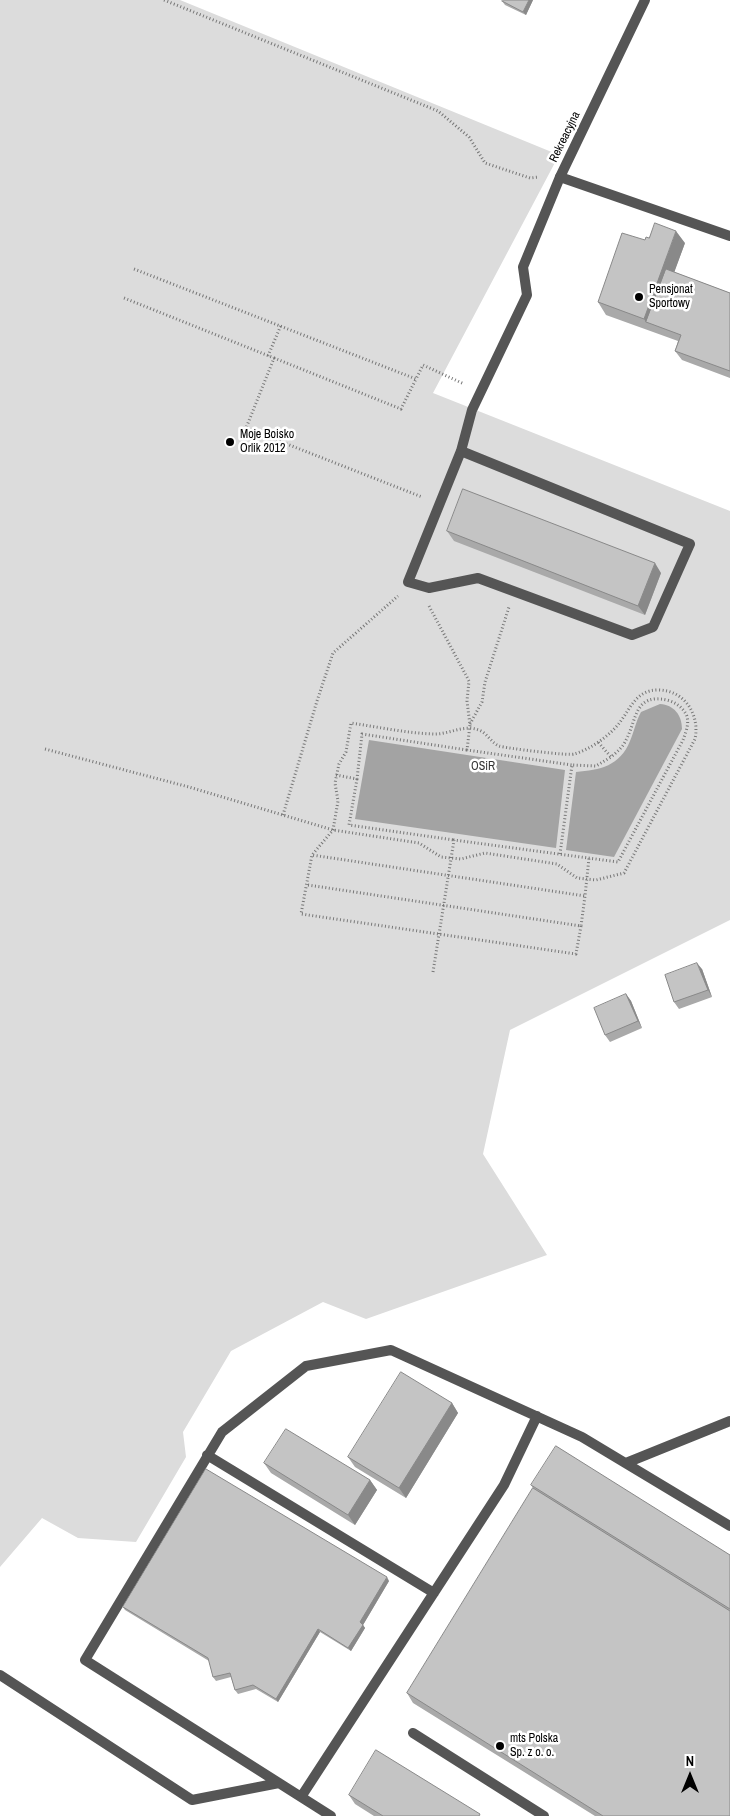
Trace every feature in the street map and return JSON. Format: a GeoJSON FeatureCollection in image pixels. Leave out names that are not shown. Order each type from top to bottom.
{"type":"FeatureCollection","features":[{"type":"Feature","properties":{"kind":"street","name":"Rekreacyjna"},"geometry":{"type":"LineString","coordinates":[[645,0],[560,177],[730,236]]}},
{"type":"Feature","properties":{"kind":"street"},"geometry":{"type":"LineString","coordinates":[[462,451],[690,544],[653,627],[632,635],[514,593],[478,578],[429,588],[408,582],[462,451],[472,410],[527,294],[523,267],[560,177]]}},
{"type":"Feature","properties":{"kind":"street"},"geometry":{"type":"LineString","coordinates":[[331,1816],[85,1660],[222,1432],[306,1366],[391,1350],[582,1436],[730,1526]]}},
{"type":"Feature","properties":{"kind":"street"},"geometry":{"type":"LineString","coordinates":[[301,1797],[504,1485],[537,1416]]}},
{"type":"Feature","properties":{"kind":"street"},"geometry":{"type":"LineString","coordinates":[[626,1463],[730,1421]]}},
{"type":"Feature","properties":{"kind":"street"},"geometry":{"type":"LineString","coordinates":[[208,1455],[434,1593]]}},
{"type":"Feature","properties":{"kind":"street"},"geometry":{"type":"LineString","coordinates":[[0,1676],[192,1800],[279,1783]]}},
{"type":"Feature","properties":{"kind":"street"},"geometry":{"type":"LineString","coordinates":[[412,1733],[529,1812],[544,1816]]}},
{"type":"Feature","properties":{"kind":"path"},"geometry":{"type":"LineString","coordinates":[[164,0],[438,111],[469,137],[485,163],[530,178],[560,177]]}},
{"type":"Feature","properties":{"kind":"path"},"geometry":{"type":"LineString","coordinates":[[134,269],[416,379]]}},
{"type":"Feature","properties":{"kind":"path"},"geometry":{"type":"LineString","coordinates":[[124,298],[401,409],[423,365],[481,391]]}},
{"type":"Feature","properties":{"kind":"path"},"geometry":{"type":"LineString","coordinates":[[268,356],[281,325]]}},
{"type":"Feature","properties":{"kind":"path"},"geometry":{"type":"LineString","coordinates":[[274,358],[246,428],[439,503]]}},
{"type":"Feature","properties":{"kind":"path"},"geometry":{"type":"LineString","coordinates":[[283,815],[317,701],[334,653],[394,601],[408,582]]}},
{"type":"Feature","properties":{"kind":"path"},"geometry":{"type":"LineString","coordinates":[[429,588],[429,607],[469,681],[467,701],[470,727],[467,750]]}},
{"type":"Feature","properties":{"kind":"path"},"geometry":{"type":"LineString","coordinates":[[470,727],[482,702],[485,682],[514,593]]}},
{"type":"Feature","properties":{"kind":"path"},"geometry":{"type":"LineString","coordinates":[[45,749],[190,787],[334,830],[419,843],[441,857],[462,859],[485,853],[548,862],[556,864],[577,878],[587,878],[596,880],[624,873],[695,739],[697,731],[694,714],[686,701],[674,693],[656,690],[648,692],[633,701],[621,721],[598,742],[572,755],[499,746],[481,731],[470,727],[435,734],[351,723],[346,752],[338,764],[336,775],[335,783],[338,801],[334,830],[312,855],[301,914],[440,936],[576,954],[581,926],[585,896],[587,878],[589,858]]}},
{"type":"Feature","properties":{"kind":"path"},"geometry":{"type":"LineString","coordinates":[[665,700],[679,705],[684,711],[688,723],[683,740],[618,862],[349,825],[362,734],[572,765],[596,766],[610,757],[626,740],[633,718],[643,704],[650,701],[665,700]]}},
{"type":"Feature","properties":{"kind":"path"},"geometry":{"type":"LineString","coordinates":[[598,742],[610,757]]}},
{"type":"Feature","properties":{"kind":"path"},"geometry":{"type":"LineString","coordinates":[[560,854],[572,765]]}},
{"type":"Feature","properties":{"kind":"path"},"geometry":{"type":"LineString","coordinates":[[336,775],[356,779]]}},
{"type":"Feature","properties":{"kind":"path"},"geometry":{"type":"LineString","coordinates":[[433,972],[454,840]]}},
{"type":"Feature","properties":{"kind":"path"},"geometry":{"type":"LineString","coordinates":[[312,855],[585,896]]}},
{"type":"Feature","properties":{"kind":"path"},"geometry":{"type":"LineString","coordinates":[[307,885],[581,926]]}},
{"type":"Feature","properties":{"kind":"green space","name":"OSiR"},"geometry":{"type":"Polygon","coordinates":[[[0,0],[180,0],[559,155],[433,393],[730,511],[730,920],[510,1030],[483,1154],[547,1255],[366,1319],[323,1302],[231,1351],[183,1432],[186,1457],[136,1542],[78,1538],[42,1518],[0,1567],[0,0]]]}},
{"type":"Feature","properties":{"kind":"shaded area"},"geometry":{"type":"Polygon","coordinates":[[[660,704],[669,706],[679,715],[682,729],[614,857],[566,850],[576,772],[601,768],[615,761],[626,749],[641,712],[660,704]]]}},
{"type":"Feature","properties":{"kind":"shaded area"},"geometry":{"type":"Polygon","coordinates":[[[369,740],[565,770],[556,848],[355,819],[369,740]]]}},
{"type":"Feature","properties":{"kind":"building"},"geometry":{"type":"Polygon","coordinates":[[[503,0],[529,0],[523,12],[503,0]]]}},
{"type":"Feature","properties":{"kind":"building","name":"Pensjonat Sportowy"},"geometry":{"type":"Polygon","coordinates":[[[655,223],[676,231],[644,319],[598,302],[622,233],[645,240],[646,237],[649,238],[655,223]]]}},
{"type":"Feature","properties":{"kind":"building"},"geometry":{"type":"Polygon","coordinates":[[[666,269],[730,293],[730,371],[675,351],[681,335],[646,322],[666,269]]]}},
{"type":"Feature","properties":{"kind":"building"},"geometry":{"type":"Polygon","coordinates":[[[463,489],[655,563],[638,606],[447,531],[463,489]]]}},
{"type":"Feature","properties":{"kind":"building"},"geometry":{"type":"Polygon","coordinates":[[[697,963],[708,990],[674,1002],[665,975],[697,963]]]}},
{"type":"Feature","properties":{"kind":"building"},"geometry":{"type":"Polygon","coordinates":[[[626,994],[638,1021],[605,1035],[594,1008],[626,994]]]}},
{"type":"Feature","properties":{"kind":"building"},"geometry":{"type":"Polygon","coordinates":[[[401,1372],[452,1403],[399,1488],[348,1457],[401,1372]]]}},
{"type":"Feature","properties":{"kind":"building"},"geometry":{"type":"Polygon","coordinates":[[[286,1429],[370,1480],[348,1515],[264,1463],[286,1429]]]}},
{"type":"Feature","properties":{"kind":"building"},"geometry":{"type":"Polygon","coordinates":[[[556,1446],[730,1555],[730,1609],[531,1485],[556,1446]]]}},
{"type":"Feature","properties":{"kind":"building"},"geometry":{"type":"Polygon","coordinates":[[[206,1469],[387,1577],[360,1622],[363,1625],[348,1648],[318,1629],[276,1699],[253,1685],[235,1690],[230,1673],[213,1677],[208,1658],[123,1607],[206,1469]]]}},
{"type":"Feature","properties":{"kind":"building"},"geometry":{"type":"Polygon","coordinates":[[[533,1488],[730,1611],[730,1816],[603,1816],[407,1693],[533,1488]]]}},
{"type":"Feature","properties":{"kind":"building"},"geometry":{"type":"Polygon","coordinates":[[[376,1750],[480,1814],[479,1816],[383,1816],[349,1795],[376,1750]]]}},
{"type":"Feature","properties":{"kind":"place","name":"Pensjonat Sportowy"},"geometry":{"type":"Point","coordinates":[639,297]}},
{"type":"Feature","properties":{"kind":"place","name":"Moje Boisko Orlik 2012"},"geometry":{"type":"Point","coordinates":[230,442]}},
{"type":"Feature","properties":{"kind":"place","name":"mts Polska Sp. z o. o."},"geometry":{"type":"Point","coordinates":[500,1746]}}]}
